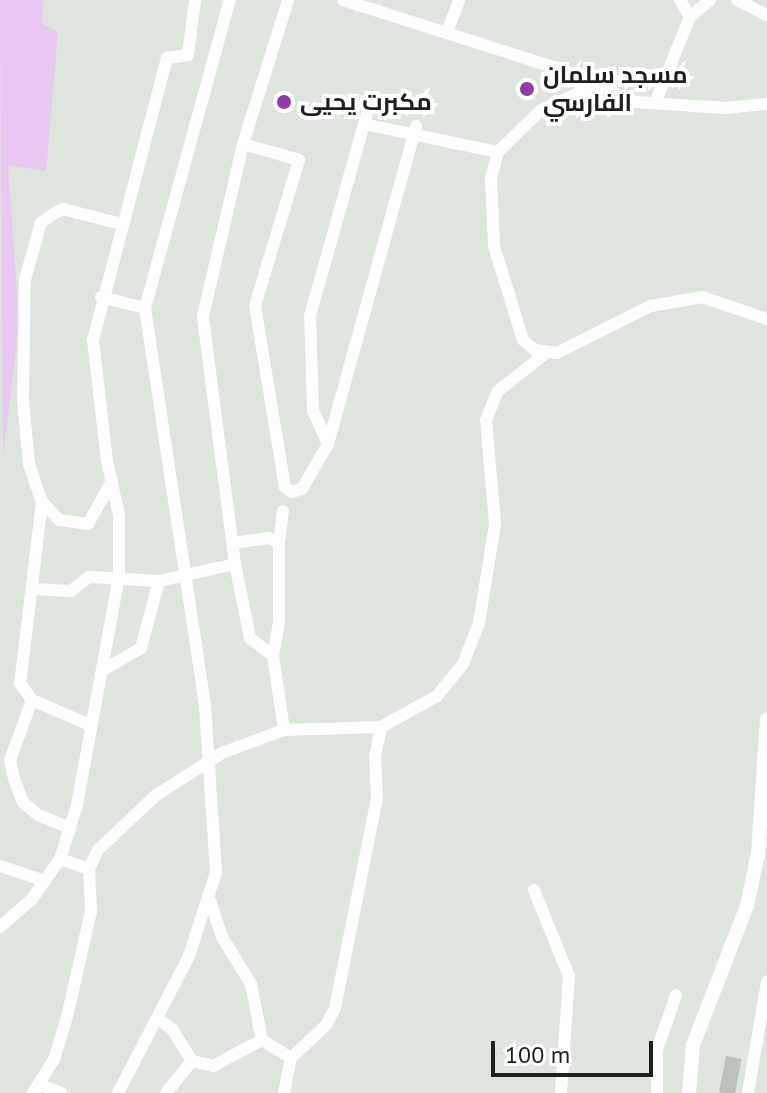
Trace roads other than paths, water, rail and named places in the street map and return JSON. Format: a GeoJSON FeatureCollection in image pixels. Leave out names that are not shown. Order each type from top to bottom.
{"type":"FeatureCollection","features":[{"type":"Feature","properties":{"kind":"main road"},"geometry":{"type":"LineString","coordinates":[[689,1093],[696,1033],[747,906],[758,854],[767,719]]}},
{"type":"Feature","properties":{"kind":"street"},"geometry":{"type":"LineString","coordinates":[[0,927],[45,881],[60,859],[70,828],[105,669],[119,582],[119,515],[93,340],[101,297],[167,58],[189,51],[195,0]]}},
{"type":"Feature","properties":{"kind":"street"},"geometry":{"type":"LineString","coordinates":[[118,1093],[158,1019],[210,901],[217,836],[205,705],[145,308],[230,0]]}},
{"type":"Feature","properties":{"kind":"street"},"geometry":{"type":"LineString","coordinates":[[273,656],[250,638],[235,564],[203,316],[243,144],[288,0]]}},
{"type":"Feature","properties":{"kind":"street"},"geometry":{"type":"LineString","coordinates":[[343,0],[447,32],[636,102],[724,108],[767,104]]}},
{"type":"Feature","properties":{"kind":"street"},"geometry":{"type":"LineString","coordinates":[[447,32],[459,0]]}},
{"type":"Feature","properties":{"kind":"street"},"geometry":{"type":"LineString","coordinates":[[680,0],[690,17]]}},
{"type":"Feature","properties":{"kind":"street"},"geometry":{"type":"LineString","coordinates":[[655,103],[690,17],[710,0]]}},
{"type":"Feature","properties":{"kind":"street"},"geometry":{"type":"LineString","coordinates":[[737,0],[767,15]]}},
{"type":"Feature","properties":{"kind":"street"},"geometry":{"type":"LineString","coordinates":[[546,353],[523,340],[497,259],[490,210],[498,152],[541,110],[597,85]]}},
{"type":"Feature","properties":{"kind":"street"},"geometry":{"type":"LineString","coordinates":[[328,444],[313,410],[310,316],[366,118],[498,152]]}},
{"type":"Feature","properties":{"kind":"street"},"geometry":{"type":"LineString","coordinates":[[243,144],[299,160],[255,306],[288,490],[302,489],[328,444],[415,131]]}},
{"type":"Feature","properties":{"kind":"street"},"geometry":{"type":"LineString","coordinates":[[92,726],[32,700],[20,683],[34,589],[42,502],[29,464],[23,400],[29,265],[41,223],[63,209],[121,224]]}},
{"type":"Feature","properties":{"kind":"street"},"geometry":{"type":"LineString","coordinates":[[101,297],[145,308]]}},
{"type":"Feature","properties":{"kind":"street"},"geometry":{"type":"LineString","coordinates":[[61,1093],[36,1088],[54,1060],[71,999],[91,911],[89,869],[98,850],[155,796],[208,762],[284,730],[381,727],[437,696],[463,664],[479,623],[495,524],[486,420],[498,391],[546,353],[588,340],[651,306],[675,299],[717,300],[767,319]]}},
{"type":"Feature","properties":{"kind":"street"},"geometry":{"type":"LineString","coordinates":[[42,502],[59,520],[88,524],[112,481]]}},
{"type":"Feature","properties":{"kind":"street"},"geometry":{"type":"LineString","coordinates":[[283,511],[279,543],[279,622],[273,656],[284,730]]}},
{"type":"Feature","properties":{"kind":"street"},"geometry":{"type":"LineString","coordinates":[[233,543],[269,538],[279,543]]}},
{"type":"Feature","properties":{"kind":"street"},"geometry":{"type":"LineString","coordinates":[[34,589],[71,591],[89,577],[119,582],[159,581],[183,573],[235,564]]}},
{"type":"Feature","properties":{"kind":"street"},"geometry":{"type":"LineString","coordinates":[[105,669],[141,648],[159,581]]}},
{"type":"Feature","properties":{"kind":"street"},"geometry":{"type":"LineString","coordinates":[[32,700],[10,760],[14,779],[23,802],[38,815],[70,828]]}},
{"type":"Feature","properties":{"kind":"street"},"geometry":{"type":"LineString","coordinates":[[284,1093],[291,1058],[326,1025],[335,1008],[377,798],[375,756],[381,727]]}},
{"type":"Feature","properties":{"kind":"street"},"geometry":{"type":"LineString","coordinates":[[60,859],[89,869]]}},
{"type":"Feature","properties":{"kind":"street"},"geometry":{"type":"LineString","coordinates":[[0,866],[45,881]]}},
{"type":"Feature","properties":{"kind":"street"},"geometry":{"type":"LineString","coordinates":[[534,890],[569,976],[561,1093]]}},
{"type":"Feature","properties":{"kind":"street"},"geometry":{"type":"LineString","coordinates":[[210,901],[222,937],[251,984],[262,1040],[291,1058]]}},
{"type":"Feature","properties":{"kind":"street"},"geometry":{"type":"LineString","coordinates":[[748,1093],[767,982]]}},
{"type":"Feature","properties":{"kind":"street"},"geometry":{"type":"LineString","coordinates":[[657,1093],[657,1050],[676,995]]}},
{"type":"Feature","properties":{"kind":"street"},"geometry":{"type":"LineString","coordinates":[[158,1019],[172,1029],[192,1061],[213,1066],[262,1040]]}},
{"type":"Feature","properties":{"kind":"street"},"geometry":{"type":"LineString","coordinates":[[167,1093],[192,1061]]}},
{"type":"Feature","properties":{"kind":"place","name":"مسجد سلمان الفارسي"},"geometry":{"type":"Point","coordinates":[527,89]}},
{"type":"Feature","properties":{"kind":"place","name":"مكبرت يحيى"},"geometry":{"type":"Point","coordinates":[284,102]}}]}
